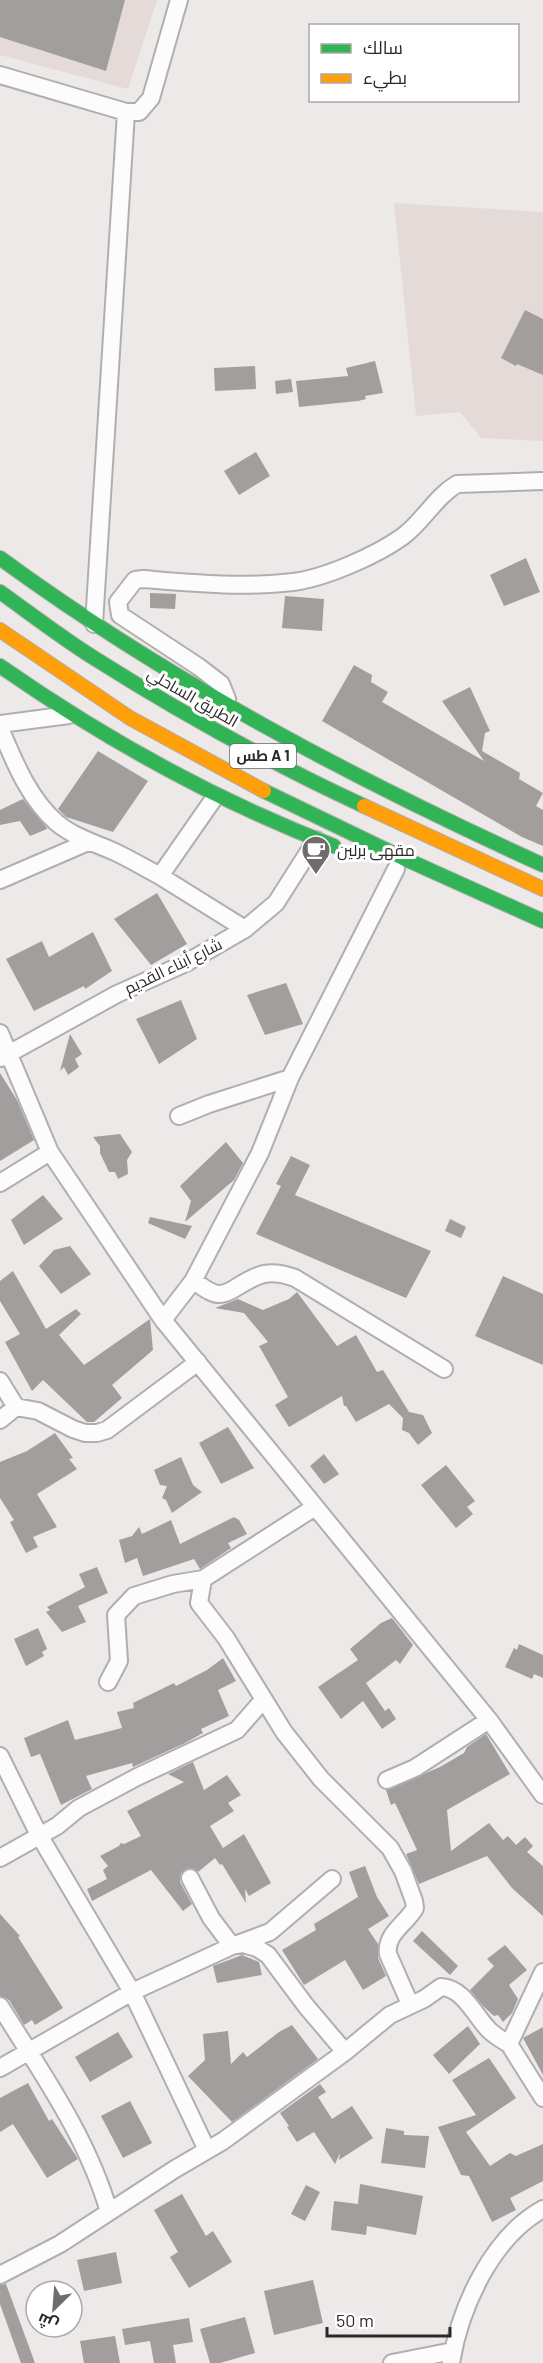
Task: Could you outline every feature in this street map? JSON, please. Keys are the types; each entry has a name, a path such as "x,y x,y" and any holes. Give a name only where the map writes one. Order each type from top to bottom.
{"highway":[{"path":"0,558 94,624 229,706 405,801 543,865"},
{"name":"الطريق الساحلي","path":"0,592 92,657 192,717 309,781 543,889"},
{"name":"طس A 1","path":"0,630 75,682 173,743 288,804 543,921"},
{"path":"0,666 70,715 215,797 316,840 343,849"},
{"path":"379,863 396,869 441,876"}],"street":[{"path":"0,75 126,112 140,112 151,98 179,0"},
{"path":"94,624 126,112"},
{"path":"229,706 221,684 120,615 118,602 135,580 224,585 294,582 341,568 377,553 404,536 421,521 447,490 457,484 543,481"},
{"path":"0,724 70,715"},
{"path":"0,728 15,764 37,800 57,823 88,842 115,852 160,876 245,928"},
{"path":"160,876 215,797"},
{"name":"شارع أبناء القديم","path":"4,1056 117,994 186,963 245,928 276,903 316,840"},
{"path":"0,880 88,842"},
{"path":"163,1320 193,1281 260,1153 290,1078 396,869"},
{"path":"0,1033 4,1056 51,1152 163,1320 489,1720 543,1795"},
{"path":"179,1116 290,1078"},
{"path":"0,1183 51,1152"},
{"path":"193,1281 220,1294 230,1292 256,1276 281,1273 295,1278 444,1369"},
{"path":"15,1407 38,1411 85,1433 107,1430 198,1362"},
{"path":"0,1381 15,1407"},
{"path":"0,1420 15,1407"},
{"path":"108,1682 119,1661 117,1615 134,1596 173,1584 203,1579 315,1507"},
{"path":"203,1579 199,1603 226,1638 284,1732 350,1809 382,1838 403,1871 415,1908 390,1938 387,1947 410,2004"},
{"path":"0,1858 57,1826 79,1808 237,1730 264,1699"},
{"path":"387,1780 415,1768 489,1720"},
{"path":"0,1756 39,1835 132,1992 207,2150"},
{"path":"190,1878 211,1918 232,1946"},
{"path":"0,2068 132,1992 232,1946 270,1932 332,1879"},
{"path":"232,1946 243,1944 257,1948 268,1955 306,2006 345,2052"},
{"path":"509,2044 543,1972"},
{"path":"0,2275 60,2244 207,2150 345,2052 390,2015 424,1999 441,1987 450,1987 458,1993 490,2032 509,2044 543,2098"},
{"path":"0,2006 77,2132 92,2161 109,2211"},
{"path":"392,2363 452,2357 467,2304 484,2271 526,2218 543,2209"}],"shaded area":[{"path":"0,0 157,0 128,89 0,55"},
{"path":"394,203 543,212 543,441 481,438 460,412 416,416"}],"building":[{"path":"0,0 125,0 106,71 0,37"},
{"path":"525,310 543,319 543,375 501,358"},
{"path":"375,361 383,393 365,396 366,399 358,401 299,407 296,381 348,376 346,368"},
{"path":"255,366 256,389 215,391 214,368"},
{"path":"291,379 293,392 276,394 275,381"},
{"path":"256,452 270,476 239,495 224,471"},
{"path":"526,558 540,592 504,606 490,575"},
{"path":"150,593 176,594 175,609 150,608"},
{"path":"285,596 324,599 322,631 282,628"},
{"path":"354,665 372,675 371,682 388,692 382,702 484,761 442,701 470,687 490,731 485,733 482,751 520,773 519,779 543,793 536,806 543,810 543,846 522,837 322,721"},
{"path":"98,751 148,781 113,832 66,817 58,809"},
{"path":"23,799 47,829 30,836 20,821 0,825 0,810"},
{"path":"157,893 187,944 151,965 114,919"},
{"path":"93,932 112,971 85,989 84,986 34,1011 6,959 42,941 49,957"},
{"path":"286,983 303,1024 265,1035 247,995"},
{"path":"181,1000 197,1039 159,1064 136,1019"},
{"path":"70,1034 82,1054 75,1059 79,1067 68,1075 64,1067 60,1071"},
{"path":"0,1073 17,1100 34,1140 0,1161"},
{"path":"120,1134 132,1152 127,1160 128,1174 118,1179 115,1172 109,1172 100,1153 100,1146 93,1137"},
{"path":"226,1142 243,1163 234,1180 185,1222 191,1201 180,1186"},
{"path":"291,1156 310,1165 295,1195 431,1251 406,1298 256,1234 281,1186 276,1184"},
{"path":"43,1195 63,1219 24,1245 11,1220"},
{"path":"150,1217 192,1226 185,1239 148,1223"},
{"path":"450,1219 466,1227 461,1238 445,1231"},
{"path":"70,1246 91,1274 61,1294 39,1266 54,1250"},
{"path":"13,1271 46,1329 76,1309 81,1314 59,1335 84,1365 150,1319 153,1350 112,1385 122,1398 94,1422 87,1422 43,1380 32,1391 5,1342 20,1334 0,1301 0,1281"},
{"path":"503,1276 543,1294 543,1365 475,1336"},
{"path":"297,1292 337,1346 356,1335 377,1372 383,1370 409,1412 423,1415 432,1433 418,1445 409,1433 402,1430 403,1418 389,1404 356,1422 344,1406 342,1396 289,1427 275,1405 288,1397 259,1346 268,1342 244,1313 215,1308 238,1299 263,1310 289,1299"},
{"path":"228,1427 254,1468 221,1484 199,1443"},
{"path":"55,1433 73,1458 69,1459 77,1469 37,1494 57,1527 33,1537 38,1547 26,1553 10,1522 14,1520 0,1498 0,1462 27,1451"},
{"path":"324,1454 339,1474 324,1484 310,1466"},
{"path":"181,1457 193,1485 202,1492 172,1513 166,1500 162,1498 167,1486 160,1485 154,1470"},
{"path":"446,1465 475,1501 467,1507 473,1514 456,1528 421,1485"},
{"path":"234,1517 239,1520 247,1534 228,1543 231,1548 200,1569 194,1559 143,1576 137,1558 125,1563 119,1540 132,1536 139,1527 142,1534 171,1520 180,1544"},
{"path":"97,1567 108,1593 78,1606 86,1622 62,1632 46,1612 50,1610 47,1607 85,1587 79,1574"},
{"path":"392,1618 413,1645 400,1664 396,1660 366,1683 385,1711 389,1708 396,1719 382,1729 363,1701 341,1719 318,1687 358,1660 350,1649 381,1623"},
{"path":"38,1628 47,1649 42,1652 44,1656 26,1666 14,1639"},
{"path":"519,1644 543,1655 543,1678 534,1674 532,1679 505,1667 514,1648 517,1650"},
{"path":"223,1658 236,1681 218,1690 229,1716 201,1729 203,1733 185,1743 133,1767 132,1763 86,1776 92,1789 61,1805 40,1754 31,1757 24,1738 68,1720 75,1740 122,1728 117,1712 134,1708 133,1703 174,1683 176,1686 207,1670"},
{"path":"486,1734 510,1774 447,1810 451,1851 489,1823 503,1840 508,1836 516,1845 525,1837 533,1846 527,1852 543,1866 543,1916 512,1888 487,1856 419,1884 406,1854 417,1850 395,1803 391,1805 386,1790 440,1767 464,1753 467,1747"},
{"path":"193,1762 204,1790 227,1775 241,1795 228,1803 234,1811 210,1826 223,1848 244,1834 271,1883 249,1896 245,1889 246,1903 222,1864 220,1865 215,1858 198,1872 190,1868 181,1873 180,1882 192,1904 183,1911 151,1870 92,1901 87,1889 107,1879 103,1870 108,1866 100,1856 121,1843 124,1844 141,1836 127,1811 184,1782 168,1774"},
{"path":"365,1866 377,1897 389,1916 368,1929 378,1944 378,1958 386,1976 363,1990 345,1960 304,1985 282,1950 316,1930 314,1924 358,1897 349,1872"},
{"path":"0,1914 20,1936 18,1937 63,2008 35,2025 32,2020 24,2025 9,2000 0,1996"},
{"path":"422,1931 458,1966 450,1975 413,1941"},
{"path":"505,1945 527,1970 509,1985 518,1999 512,2013 503,2022 498,2015 494,2016 483,2006 470,1990 494,1966 487,1959"},
{"path":"242,1955 259,1962 262,1975 217,1983 213,1966"},
{"path":"292,2025 318,2059 232,2122 188,2076 205,2060 203,2034 228,2031 231,2064 243,2052 247,2057 279,2032"},
{"path":"468,2026 480,2044 449,2074 433,2055"},
{"path":"543,2027 543,2075 523,2038"},
{"path":"118,2032 133,2057 90,2082 75,2057"},
{"path":"489,2058 516,2098 466,2132 490,2166 510,2153 516,2156 543,2144 543,2181 510,2198 516,2210 492,2222 469,2176 461,2175 438,2127 476,2115 452,2080"},
{"path":"28,2083 49,2121 52,2119 78,2159 47,2178 13,2124 0,2132 0,2098"},
{"path":"320,2084 326,2092 318,2097 332,2119 352,2106 373,2138 339,2160 340,2153 335,2164 314,2132 297,2142 280,2113"},
{"path":"130,2101 152,2143 123,2158 101,2116"},
{"path":"386,2128 404,2131 404,2135 429,2136 425,2168 381,2163"},
{"path":"360,2184 423,2196 416,2235 367,2226 366,2235 331,2230 334,2201 358,2204"},
{"path":"306,2185 320,2192 305,2221 291,2214"},
{"path":"182,2194 206,2236 213,2231 232,2262 189,2288 170,2257 178,2252 154,2210"},
{"path":"116,2252 122,2283 84,2291 84,2279 81,2279 77,2260"},
{"path":"313,2280 323,2323 274,2335 264,2291"},
{"path":"6,2284 24,2333 24,2339 26,2339 35,2363 21,2363 0,2304 0,2285"},
{"path":"245,2317 255,2353 220,2363 210,2363 200,2329"},
{"path":"189,2318 193,2342 173,2345 176,2363 154,2363 150,2341 125,2345 122,2329"},
{"path":"115,2336 120,2363 84,2363 80,2341"}],"traffic: fast":[{"path":"0,558 129,646 196,687 332,763 543,865"},
{"path":"0,592 82,650 160,698 227,737 364,806"},
{"path":"0,666 120,743 161,766 246,809 334,846"},
{"path":"264,791 403,858 543,921"}],"traffic: slow":[{"path":"0,630 130,718 264,791"},
{"path":"364,806 543,889"}],"place":[{"name":"مقهى برلين","path":"316,876"}]}
